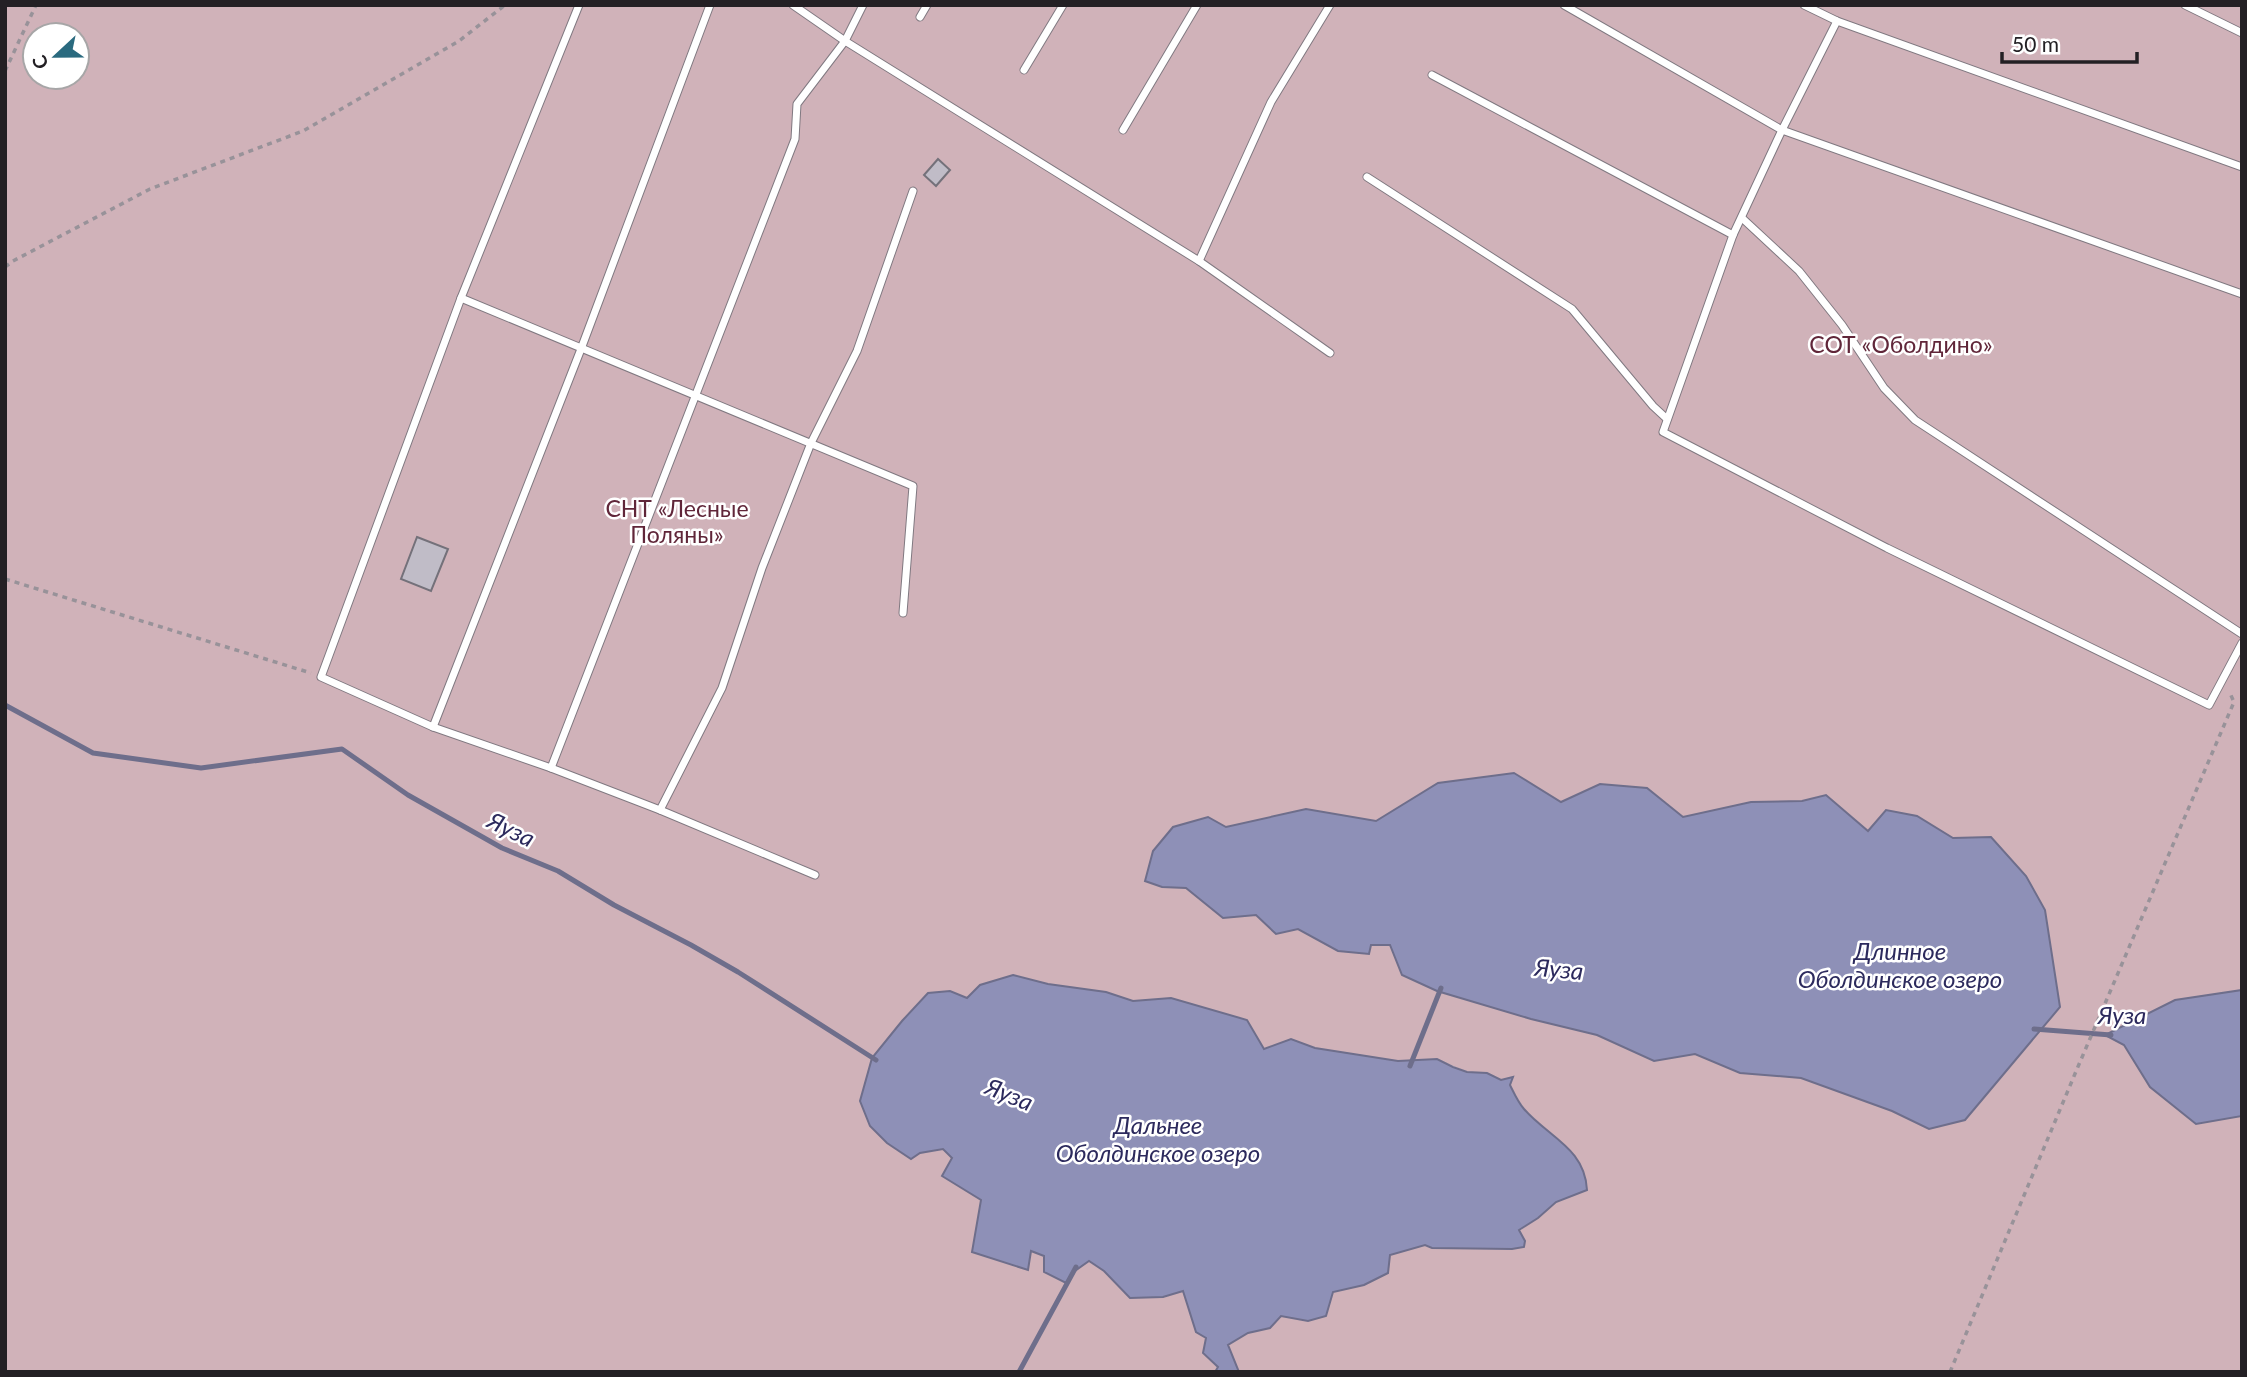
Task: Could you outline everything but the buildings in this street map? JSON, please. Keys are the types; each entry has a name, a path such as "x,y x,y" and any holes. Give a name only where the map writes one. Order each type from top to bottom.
{"lane":[{"path":"579,5 461,298 321,677 433,727 660,810 815,875"},
{"path":"433,727 581,349 710,5"},
{"path":"793,5 845,41 1199,261 1330,353"},
{"path":"551,768 795,139 797,104 845,41 863,5"},
{"path":"920,17 927,5"},
{"path":"1024,70 1063,5"},
{"path":"1124,130 1197,5"},
{"path":"1199,261 1270,102 1330,5"},
{"path":"1564,5 1782,130 2242,294"},
{"path":"1804,5 1837,21 2242,167"},
{"path":"2185,5 2242,33"},
{"path":"1837,21 1733,235 1663,432 1887,548 2209,705 2242,643"},
{"path":"1432,75 1733,235"},
{"path":"1367,177 1572,309 1667,419"},
{"path":"660,810 722,688 762,568 811,443 857,351 913,191"},
{"path":"1742,218 1799,271 1842,324 1884,388 1915,420 2242,634"},
{"path":"461,298 913,486 902,613"}],"path":[{"path":"5,71 36,5"},
{"path":"5,267 150,189 303,131 459,41 505,5"},
{"path":"5,579 321,677"},
{"path":"1950,1372 2234,702 2224,678"}],"green space":[{"path":"5,5 2242,5 2242,990 2175,1000 2124,1045 2150,1087 2196,1124 2242,1116 2242,1372 1239,1372 1228,1345 1248,1333 1270,1328 1281,1316 1308,1321 1333,1292 1364,1285 1390,1255 1426,1245 1432,1248 1512,1249 1519,1231 1556,1202 1587,1190 1548,1131 1524,1109 1510,1085 1513,1078 1501,1080 1487,1073 1467,1072 1437,1059 1398,1061 1315,1048 1291,1039 1264,1050 1171,998 1133,1001 1106,992 1048,984 1013,975 980,985 967,998 950,991 928,993 872,1058 920,1153 943,1149 952,1158 942,1176 981,1200 972,1252 1028,1270 1030,1251 1072,1273 1088,1261 1104,1271 1130,1298 1163,1297 1183,1290 1196,1331 1206,1337 1218,1367 1215,1372 5,1372","holes":["1514,773 1561,802 1600,784 1647,788 1682,817 1751,802 1802,801 1826,795 1868,831 1917,816 1953,838 2045,910 2060,1006 1965,1120 1929,1129 1892,1111 1801,1078 1740,1073 1695,1054 1654,1061 1597,1035 1437,991 1402,975 1390,945 1371,945 1368,954 1338,951 1298,929 1276,934 1256,915 1223,918 1186,888 1226,827 1306,809 1376,821 1438,783"]}],"water":[{"name":"Длинное Оболдинское озеро","path":"1514,773 1561,802 1600,784 1647,788 1683,817 1751,802 1802,801 1826,795 1868,831 1886,810 1917,816 1953,838 1991,837 2026,876 2045,910 2060,1007 1965,1120 1929,1129 1892,1111 1801,1078 1740,1073 1695,1054 1654,1061 1597,1035 1437,991 1402,975 1390,945 1371,945 1369,954 1338,951 1298,929 1276,934 1256,915 1223,918 1186,888 1162,887 1145,881 1153,851 1173,827 1208,817 1226,827 1306,809 1376,821 1438,783"},
{"name":"Дальнее Оболдинское озеро","path":"1013,975 1048,984 1106,992 1133,1001 1171,998 1247,1020 1264,1049 1291,1039 1315,1048 1398,1061 1437,1059 1467,1072 1487,1073 1501,1080 1513,1077 1510,1085 1524,1109 1573,1153 1585,1176 1587,1190 1556,1202 1519,1230 1525,1241 1524,1247 1432,1248 1425,1245 1390,1255 1388,1273 1364,1285 1333,1292 1326,1316 1308,1321 1281,1316 1270,1328 1248,1333 1228,1345 1239,1372 1215,1372 1218,1367 1203,1353 1206,1338 1196,1332 1183,1291 1163,1297 1130,1298 1104,1271 1089,1261 1072,1273 1066,1283 1044,1272 1044,1256 1031,1251 1028,1270 972,1252 981,1200 942,1176 952,1158 943,1149 920,1153 911,1159 887,1143 870,1126 860,1101 872,1058 928,993 950,991 967,998 980,985"},
{"path":"2242,990 2242,1116 2196,1124 2150,1087 2124,1045 2105,1035 2175,1000"}],"waterway":[{"name":"Яуза","path":"5,705 93,753 201,768 342,749 408,795 502,848 558,871 614,905 738,972 876,1060"},
{"name":"Яуза","path":"1410,1066 1441,988"},
{"name":"Яуза","path":"2034,1029 2111,1035"},
{"path":"1019,1372 1076,1267"}],"park label":[{"name":"СОТ «Оболдино»","path":"1901,345"},
{"name":"СНТ «Лесные Поляны»","path":"677,522"}]}
